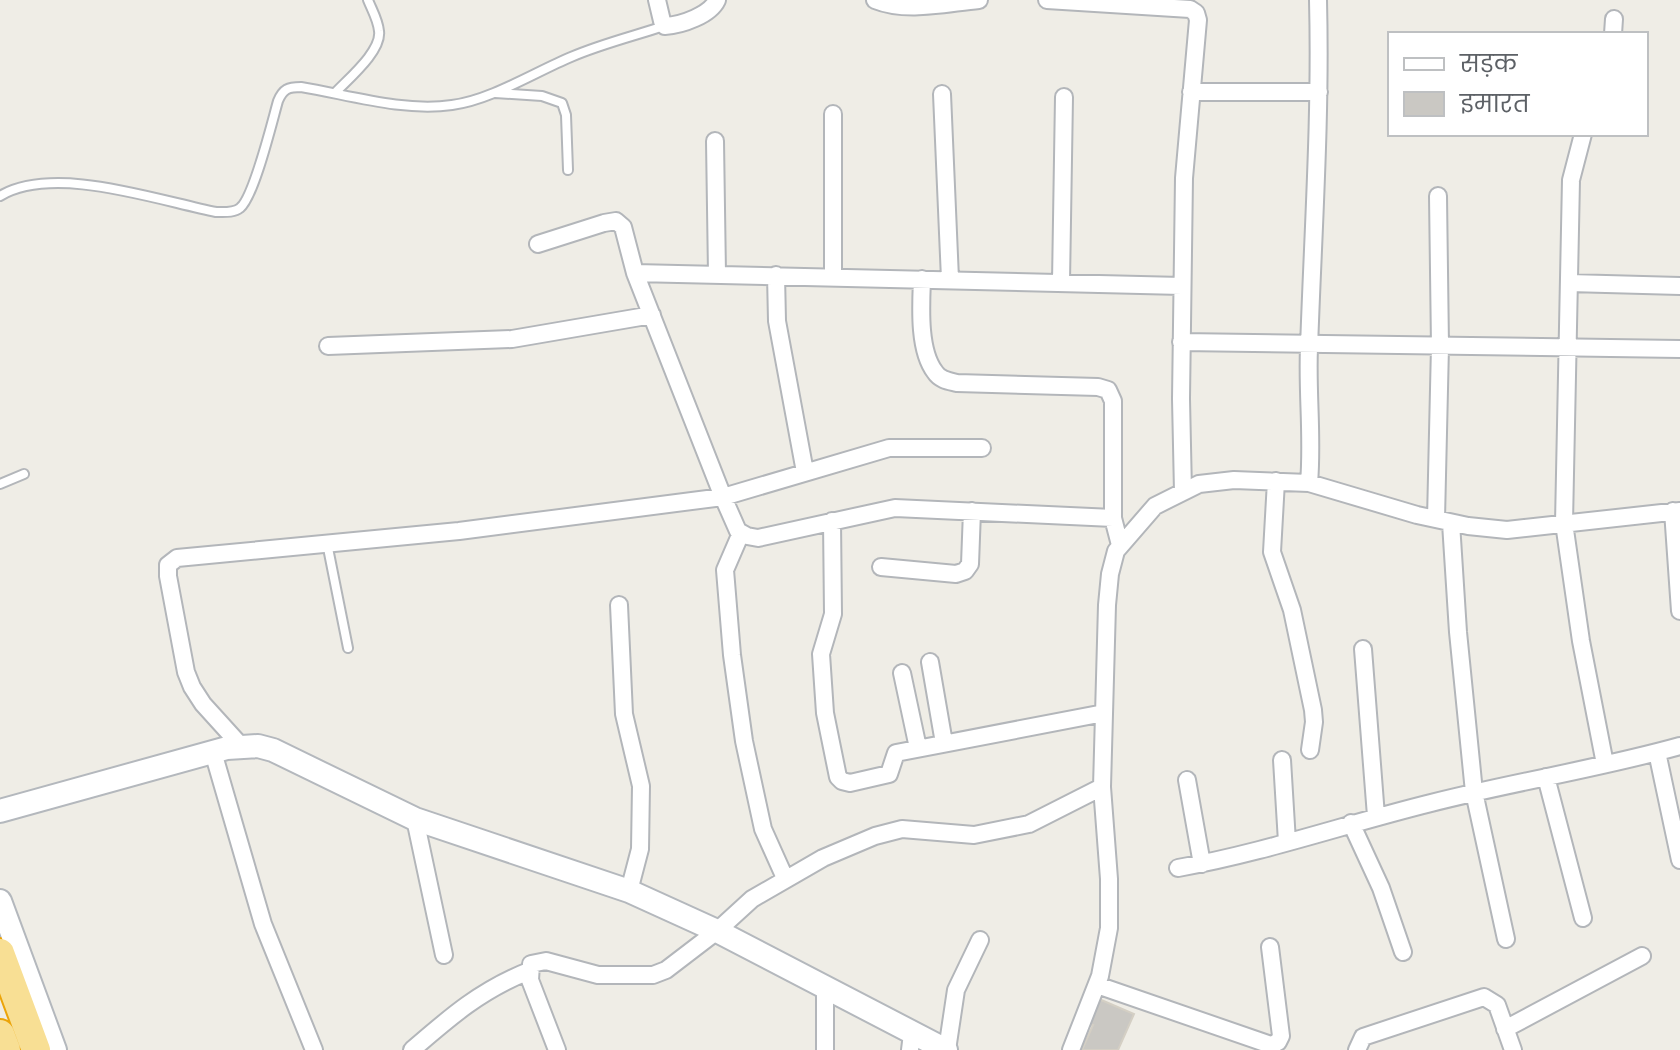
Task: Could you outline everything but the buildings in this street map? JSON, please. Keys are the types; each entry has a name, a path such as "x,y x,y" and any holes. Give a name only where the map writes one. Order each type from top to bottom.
{"highway":[{"path":"0,953 36,1050"},
{"path":"0,1034 6,1050"}],"street":[{"path":"657,0 665,26 673,26 712,9 717,0"},
{"path":"875,0 913,6 979,0"},
{"path":"1047,0 1144,3 1190,9 1196,13 1198,20 1184,178 1181,342 1183,492"},
{"path":"1309,483 1309,344 1319,92 1318,0"},
{"path":"1191,92 1319,92"},
{"path":"942,94 950,279"},
{"path":"1061,282 1064,97"},
{"path":"833,114 833,276"},
{"path":"1580,140 1571,180 1564,523 1581,641 1605,764"},
{"path":"715,141 717,274"},
{"path":"1438,196 1443,521 1474,792 1506,939"},
{"path":"538,244 604,223 616,221 623,227 635,273 723,497 741,533 758,538 895,508 1113,518"},
{"path":"635,273 1182,286"},
{"path":"776,275 777,321 805,472"},
{"path":"922,279 923,338 934,371 943,380 1108,390 1113,401 1113,518 1120,545"},
{"path":"1569,283 1680,286"},
{"path":"328,346 512,339 652,315"},
{"path":"1181,342 1680,349"},
{"path":"242,747 203,704 192,687 183,659 168,576 168,565 177,558 459,531 723,497 889,448 982,448"},
{"path":"1071,1050 1097,985 1107,950 1109,928 1109,879 1102,787 1110,574 1116,551 1155,506 1199,484 1234,480 1309,483 1443,521 1507,530 1676,511 1680,611"},
{"path":"1276,481 1272,552 1292,610 1313,710 1310,750"},
{"path":"881,567 956,574 965,571 970,564 972,511"},
{"path":"832,521 833,614 821,654 825,713 838,777 842,781 850,783 889,774 896,753 1104,713"},
{"path":"741,533 725,570 732,655 744,741 763,829 785,878"},
{"path":"619,605 624,714 641,786 640,849 629,891"},
{"path":"1363,649 1376,816"},
{"path":"930,662 944,743"},
{"path":"902,673 918,748"},
{"path":"0,811 213,752 258,746 289,756 415,819 629,891 717,931 825,988 911,1042 946,1050 956,990 980,940"},
{"path":"1178,868 1474,792 1680,746"},
{"path":"213,752 263,924 314,1050"},
{"path":"1657,752 1680,860"},
{"path":"1282,760 1287,842"},
{"path":"1546,777 1583,918"},
{"path":"1187,780 1202,864"},
{"path":"557,1050 529,971 531,964 546,961 598,975 653,975 666,970 717,931 752,899 823,858 889,831 920,829 974,835 1029,824 1102,787"},
{"path":"415,819 444,955"},
{"path":"1351,823 1381,888 1403,952"},
{"path":"0,901 55,1050"},
{"path":"1097,985 1271,1045 1278,1042 1281,1036 1270,947"},
{"path":"1505,1029 1642,956"},
{"path":"412,1050 449,1017 485,991 529,971"},
{"path":"825,988 825,1050"},
{"path":"1357,1050 1363,1037 1484,997 1497,1005 1513,1050"}],"lane":[{"path":"335,93 375,50 379,40 368,0"},
{"path":"0,196 30,184 78,183 216,212 231,212 240,209 251,192 282,93 289,87 382,102 434,106 461,103 574,55 665,26"},
{"path":"490,93 542,96 562,103 566,115 568,170"},
{"path":"0,484 24,474"},
{"path":"327,543 348,648"}]}
